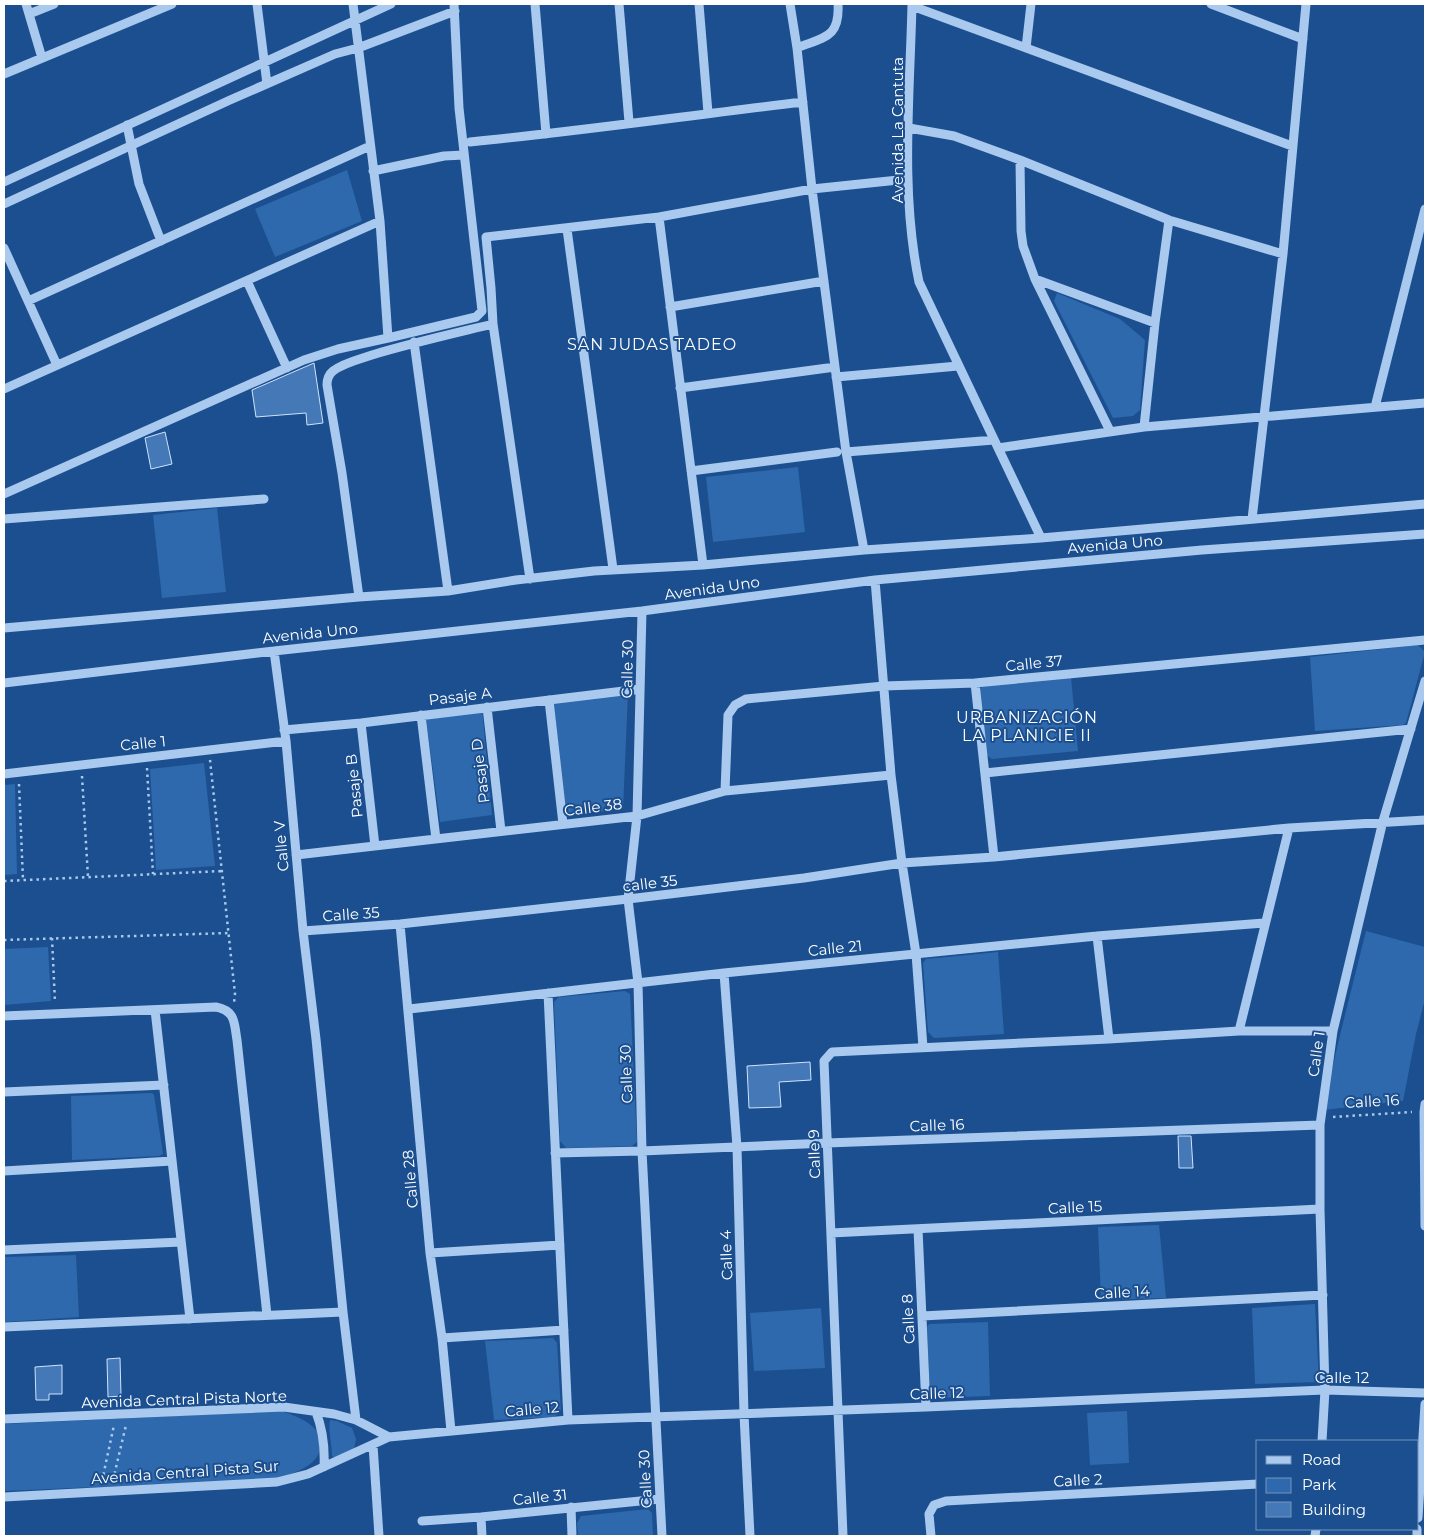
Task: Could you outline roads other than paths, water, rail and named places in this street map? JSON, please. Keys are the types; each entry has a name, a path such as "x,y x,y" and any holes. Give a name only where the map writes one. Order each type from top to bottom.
{"street":[{"path":"26,4 42,58"},
{"path":"29,14 54,4"},
{"path":"4,74 172,4"},
{"path":"257,4 267,84"},
{"path":"353,4 380,221 388,338"},
{"path":"4,182 390,4"},
{"path":"536,4 546,134"},
{"path":"619,4 629,122"},
{"path":"699,4 708,113"},
{"path":"790,4 797,48 812,189 835,368 842,452 864,550"},
{"path":"797,48 829,35 833,31 838,20 838,4"},
{"path":"1026,48 1031,4"},
{"path":"1211,4 1303,38"},
{"path":"1252,519 1283,254 1306,4"},
{"path":"912,5 1292,146"},
{"name":"Avenida La Cantuta","path":"912,5 908,179 915,260 919,282 1041,538"},
{"path":"4,204 335,54 358,48 455,7 459,108 482,311 480,314 473,318 338,349 287,368 4,494"},
{"path":"470,142 803,102"},
{"path":"127,125 139,184 161,241"},
{"path":"909,128 954,136 1020,160 1169,220 1283,254"},
{"path":"28,302 370,146"},
{"path":"373,171 444,156 464,155"},
{"path":"1020,160 1023,246 1035,279 1110,431"},
{"path":"530,579 493,324 486,237 659,217 812,189 908,179"},
{"path":"1375,407 1425,208"},
{"path":"659,217 703,565"},
{"path":"1144,426 1169,220"},
{"path":"4,389 380,221"},
{"path":"567,229 613,569"},
{"path":"4,248 57,366"},
{"path":"1035,279 1155,323"},
{"path":"247,281 287,368"},
{"path":"670,307 824,281"},
{"path":"360,597 327,385 328,378 332,371 414,342 493,324"},
{"path":"414,342 448,591"},
{"path":"355,346 359,360"},
{"path":"836,377 958,366"},
{"path":"680,388 835,368"},
{"path":"691,471 842,452 996,444 1144,426 1425,403"},
{"path":"4,519 264,499"},
{"name":"Avenida Uno","path":"4,628 448,591 613,569 703,565 864,550 1041,538 1425,504"},
{"name":"Avenida Uno","path":"4,683 274,651 642,611 875,580 1202,550 1425,534"},
{"path":"875,580 891,775 916,954 923,1047"},
{"name":"Calle 30","path":"642,611 637,816 628,899 638,983 642,1152 662,1536"},
{"name":"Calle 37","path":"725,791 728,715 735,705 746,700 884,686 975,682 1425,640"},
{"name":"Calle V","path":"274,651 286,741 303,931 356,1420"},
{"path":"975,682 994,857"},
{"name":"Calle 1","path":"1322,1440 1325,1390 1320,1209 1321,1121 1333,1031 1383,821 1425,682"},
{"name":"Pasaje A","path":"284,730 361,723 640,689"},
{"path":"549,700 563,824"},
{"name":"Pasaje D","path":"487,707 501,831"},
{"path":"422,715 436,839"},
{"name":"Pasaje B","path":"361,723 375,846"},
{"path":"985,773 1411,729"},
{"name":"Calle 1","path":"4,774 286,741"},
{"name":"Calle 38","path":"296,855 637,816 725,791 891,775"},
{"name":"calle 35","path":"400,924 804,878 902,863 994,857 1289,828 1425,820"},
{"path":"1239,1030 1289,828"},
{"name":"Calle 21","path":"409,1010 724,973 1097,936 1264,923"},
{"name":"Calle 35","path":"303,931 400,924"},
{"name":"Calle 28","path":"400,924 430,1253 442,1338 451,1430"},
{"path":"1097,936 1109,1039"},
{"name":"Calle 4","path":"724,973 737,1147 744,1414 750,1536"},
{"path":"548,993 568,1420"},
{"path":"4,1016 216,1006 229,1011 233,1017 237,1040 267,1315"},
{"path":"155,1010 190,1319"},
{"name":"Calle 9","path":"843,1536 824,1061 832,1052 1109,1039 1239,1030 1333,1031"},
{"path":"4,1092 164,1085"},
{"path":"1424,1108 1425,1226"},
{"name":"Calle 16","path":"555,1153 642,1152 1321,1121"},
{"path":"4,1171 172,1161"},
{"name":"Calle 15","path":"831,1233 1320,1209"},
{"name":"Calle 8","path":"918,1229 926,1407"},
{"path":"4,1250 181,1242"},
{"path":"430,1253 560,1246"},
{"name":"Calle 14","path":"922,1316 1323,1295"},
{"path":"4,1327 343,1312"},
{"path":"442,1338 564,1330"},
{"name":"Calle 12","path":"389,1437 568,1420 837,1411 1325,1390 1425,1393"},
{"path":"1419,1502 1425,1404"},
{"name":"Avenida Central Pista Norte","path":"4,1419 284,1407 356,1420 389,1437"},
{"path":"316,1412 322,1427 325,1449 324,1467"},
{"name":"Avenida Central Pista Sur","path":"4,1496 277,1482 308,1474 389,1437"},
{"path":"373,1445 379,1536"},
{"name":"Calle 2","path":"931,1536 929,1514 934,1505 946,1501 1256,1484"},
{"name":"Calle 31","path":"422,1521 660,1499"},
{"path":"571,1507 572,1536"},
{"path":"481,1517 482,1536"}],"district":[{"name":"SAN JUDAS TADEO","path":"652,344"},
{"name":"URBANIZACIÓN LA PLANICIE II","path":"1027,726"}]}
